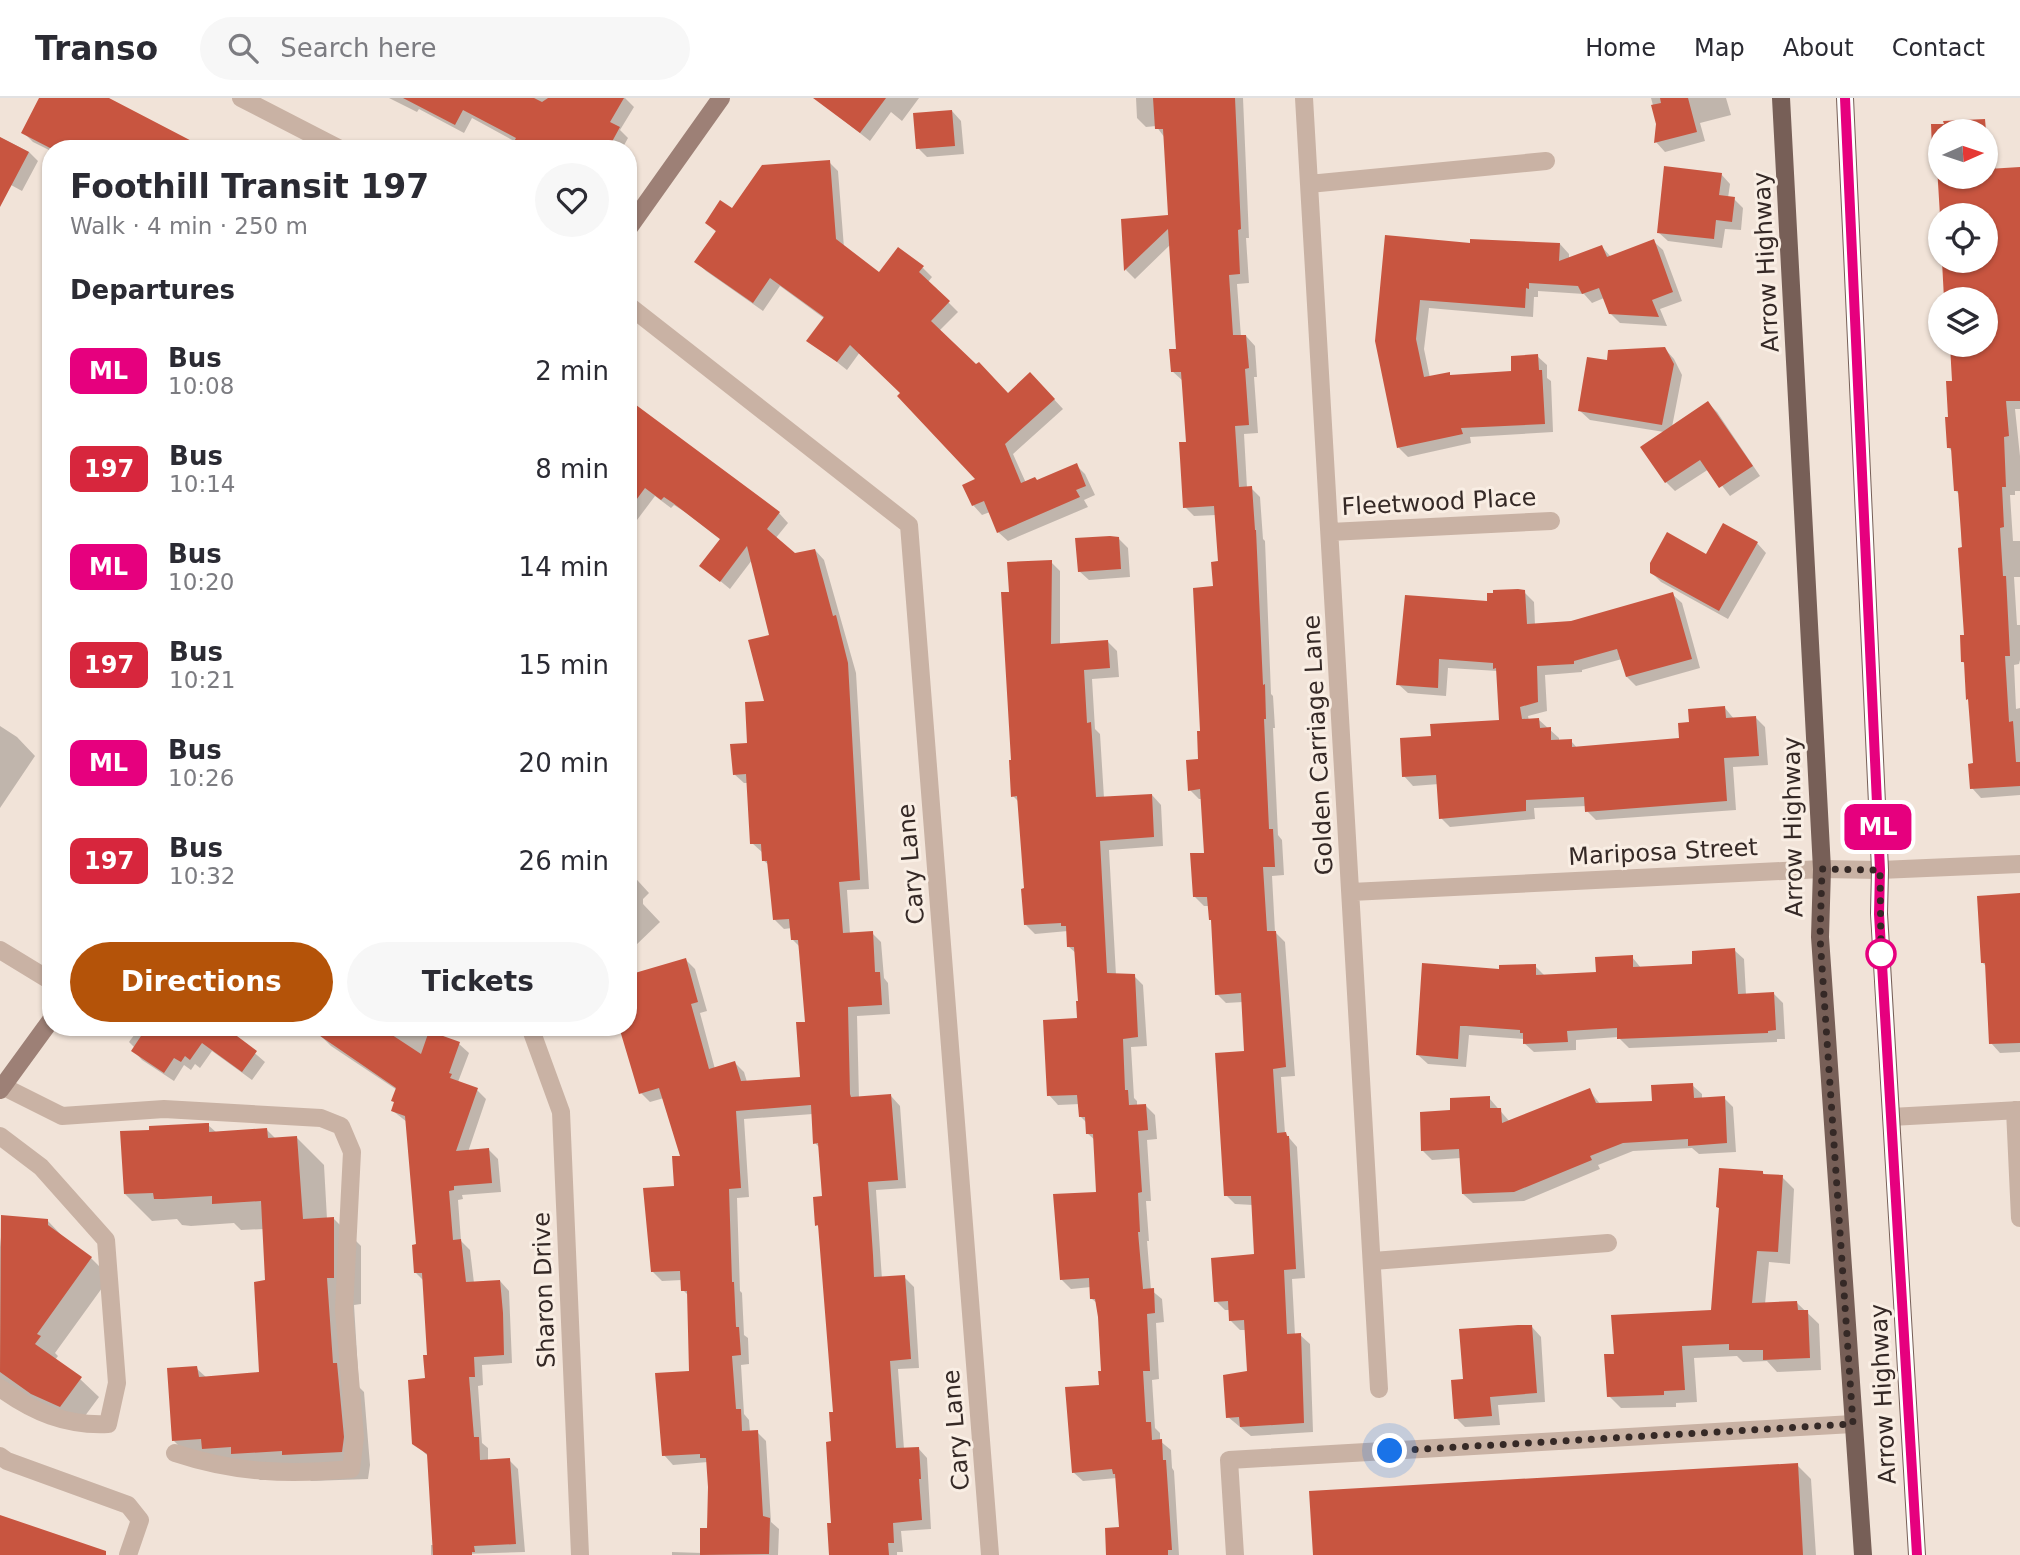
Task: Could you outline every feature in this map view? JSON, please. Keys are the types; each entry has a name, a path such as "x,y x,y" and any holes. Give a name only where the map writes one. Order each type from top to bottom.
{"main road":[{"path":"637,216 721,98"},
{"name":"Arrow Highway","path":"1781,98 1822,869 1820,937 1863,1555"},
{"name":"Arrow Highway","path":"1845,98 1880,870 1879,914 1917,1555"},
{"path":"1,1088 42,1032"}],"street":[{"path":"241,98 323,140"},
{"name":"Golden Carriage Lane","path":"1304,98 1379,1389"},
{"path":"1309,184 1546,161"},
{"name":"Cary Lane","path":"637,312 909,525 990,1555"},
{"name":"Fleetwood Place","path":"1330,532 1552,521"},
{"name":"Mariposa Street","path":"1351,892 1822,869 1880,870 2020,864"},
{"path":"0,950 42,976"},
{"name":"Sharon Drive","path":"533,1036 561,1112 580,1555"},
{"path":"1,1088 62,1116 164,1109 321,1118 341,1126 352,1152 344,1310 355,1437 351,1469 302,1473 245,1471 174,1453"},
{"path":"1891,1116 2017,1110 2020,1218"},
{"path":"0,1136 41,1167 106,1240 117,1383 108,1423 84,1425 34,1410 0,1388"},
{"path":"1373,1262 1608,1243"},
{"path":"1235,1555 1229,1460 1853,1424"},
{"path":"0,1456 7,1461 128,1504 140,1520 128,1555"}],"building":[{"path":"39,98 109,98 190,140 42,140 42,144 21,133"},
{"path":"403,98 534,98 542,102 548,98 624,98 610,122 620,127 613,140 515,140 516,138 463,110 455,125"},
{"path":"813,98 886,98 860,133"},
{"path":"1153,98 1235,98 1241,229 1238,230 1240,274 1229,275 1233,335 1246,335 1249,368 1245,369 1249,425 1235,426 1239,487 1252,486 1256,530 1263,685 1265,684 1269,829 1273,829 1275,867 1263,867 1267,931 1276,931 1286,1067 1273,1069 1277,1133 1286,1132 1289,1136 1296,1269 1284,1270 1287,1334 1301,1333 1304,1423 1240,1427 1239,1417 1226,1418 1223,1375 1247,1371 1244,1320 1229,1321 1228,1301 1214,1302 1211,1258 1254,1254 1251,1196 1224,1196 1215,1053 1244,1051 1241,993 1215,995 1211,920 1207,897 1193,897 1190,853 1204,853 1200,789 1188,791 1186,760 1198,759 1197,731 1200,731 1193,588 1213,586 1211,562 1218,561 1214,506 1183,508 1179,442 1186,442 1181,372 1171,372 1169,349 1176,349 1168,229 1124,271 1121,219 1168,215 1163,129 1155,129"},
{"path":"1660,98 1688,98 1697,132 1654,143 1656,124 1651,105 1661,103"},
{"path":"952,110 955,146 916,149 913,113"},
{"path":"0,137 29,152 0,207"},
{"path":"830,160 836,239 879,272 898,247 924,266 919,272 950,301 931,321 976,364 979,362 1008,393 1030,372 1055,399 1005,444 1021,483 1035,477 1037,480 1077,463 1086,486 1076,490 1080,497 997,533 984,501 972,506 962,485 975,479 897,396 900,393 850,345 837,362 806,341 824,317 770,278 753,303 694,262 716,231 705,223 720,200 732,208 762,165"},
{"path":"1664,166 1722,173 1719,195 1735,197 1732,222 1716,220 1714,239 1657,233"},
{"path":"2020,167 2020,401 2006,401 2009,436 2004,437 2006,487 2002,487 2004,527 2000,528 2003,576 2006,576 2010,656 2005,656 2009,722 2013,721 2016,762 2020,762 2020,786 1970,789 1968,764 1973,763 1960,635 1964,635 1958,548 1962,547 1958,491 1954,491 1951,448 1947,448 1945,417 1948,417 1946,381 1952,381 1951,357 1998,357 1998,287 1943,287 1943,273 1998,273 1998,203 1939,203 1938,189 1998,189 1998,168"},
{"path":"1385,235 1470,243 1470,239 1560,243 1559,261 1602,245 1607,257 1654,239 1673,292 1652,300 1659,317 1609,314 1599,288 1582,294 1578,286 1529,283 1529,289 1526,288 1525,308 1420,300 1416,339 1424,377 1450,372 1450,375 1511,371 1511,356 1538,354 1539,370 1542,370 1545,424 1461,428 1463,434 1397,448 1375,341"},
{"path":"1665,347 1674,364 1662,425 1578,411 1587,357 1607,360 1608,350"},
{"path":"1708,401 1753,466 1719,488 1700,460 1665,483 1640,447"},
{"path":"637,406 780,512 767,529 795,553 815,549 848,663 860,880 839,882 843,933 873,931 875,972 880,972 882,1005 848,1007 850,1094 851,1097 891,1094 898,1180 868,1182 874,1277 905,1275 911,1359 890,1361 896,1448 919,1447 921,1479 922,1520 893,1523 894,1543 888,1543 889,1555 829,1555 827,1523 831,1523 826,1442 831,1441 829,1412 833,1412 818,1225 815,1226 813,1197 822,1196 818,1143 813,1144 811,1105 736,1111 741,1188 729,1189 732,1282 741,1355 732,1356 736,1409 741,1409 742,1431 758,1430 763,1516 770,1518 769,1554 700,1555 700,1528 707,1528 706,1458 700,1458 700,1454 662,1456 655,1373 689,1371 687,1291 681,1291 680,1271 651,1272 643,1188 674,1186 672,1156 680,1156 659,1088 639,1094 622,1036 637,1036 637,972 686,958 698,1002 691,1004 709,1069 735,1061 741,1081 800,1077 796,1022 805,1022 798,940 791,940 789,919 773,920 767,861 762,861 761,844 750,844 746,774 733,775 730,744 747,743 745,702 764,701 748,640 769,635 747,546 720,582 699,566 720,539 673,503 664,497 661,500 645,488 637,499"},
{"path":"1723,523 1758,542 1719,611 1650,573 1650,563 1667,532 1706,554"},
{"path":"1119,537 1121,569 1078,572 1075,538"},
{"path":"1052,560 1051,644 1108,640 1110,668 1084,670 1096,797 1152,794 1154,837 1100,841 1107,973 1135,974 1138,1037 1123,1039 1125,1090 1128,1090 1129,1105 1146,1104 1148,1130 1138,1131 1142,1192 1138,1193 1138,1232 1143,1289 1154,1288 1155,1313 1147,1314 1150,1371 1143,1371 1146,1422 1151,1422 1152,1440 1162,1439 1163,1460 1166,1460 1172,1550 1168,1550 1168,1555 1106,1555 1105,1528 1119,1527 1115,1474 1112,1469 1072,1473 1065,1387 1099,1385 1098,1371 1101,1371 1098,1317 1095,1299 1090,1299 1089,1278 1060,1280 1053,1194 1096,1192 1093,1134 1086,1134 1085,1117 1079,1117 1077,1095 1047,1096 1043,1020 1077,1018 1074,947 1067,947 1066,926 1061,926 1061,923 1024,925 1017,796 1011,797 1001,592 1009,592 1007,562"},
{"path":"1493,590 1525,590 1527,624 1571,621 1673,592 1692,659 1626,677 1617,649 1574,661 1574,664 1537,666 1538,702 1520,707 1522,719 1539,718 1540,728 1551,727 1551,740 1572,739 1572,747 1679,738 1678,723 1689,722 1688,709 1725,706 1726,718 1756,716 1759,756 1724,758 1727,801 1585,812 1584,797 1526,800 1526,811 1439,819 1436,775 1402,777 1400,738 1431,736 1430,724 1499,720 1496,668 1493,669 1493,663 1439,659 1438,688 1396,685 1405,595 1487,601 1487,593 1493,593"},
{"path":"2020,893 2020,1043 1989,1044 1985,963 1981,963 1977,896"},
{"path":"1735,948 1738,994 1774,992 1776,1030 1768,1033 1617,1039 1617,1028 1567,1031 1568,1042 1523,1044 1523,1033 1520,1033 1520,1030 1460,1026 1458,1059 1416,1055 1422,963 1499,969 1499,965 1536,964 1536,975 1596,972 1595,957 1633,955 1633,967 1692,964 1692,951"},
{"path":"141,1036 237,1036 257,1051 242,1072 202,1043 190,1060 185,1056 181,1062 174,1058 164,1073 131,1051"},
{"path":"320,1036 394,1036 421,1054 427,1036 443,1036 460,1042 449,1073 452,1074 450,1078 478,1088 456,1151 489,1148 492,1183 454,1186 454,1190 449,1191 453,1240 461,1239 466,1282 500,1280 504,1355 474,1357 475,1377 469,1377 474,1437 479,1437 480,1460 510,1458 516,1544 474,1546 475,1552 472,1552 472,1555 433,1555 427,1454 412,1444 408,1380 425,1378 423,1355 427,1355 422,1273 414,1273 412,1245 416,1244 405,1116 391,1111 394,1102 391,1101 396,1088"},
{"path":"1693,1083 1694,1098 1725,1096 1727,1143 1688,1146 1688,1139 1623,1143 1590,1156 1592,1160 1514,1192 1462,1194 1459,1149 1421,1151 1420,1112 1450,1110 1450,1098 1490,1096 1490,1108 1501,1108 1502,1123 1590,1088 1596,1103 1652,1101 1651,1085"},
{"path":"209,1123 209,1132 267,1128 268,1138 297,1136 303,1219 334,1217 334,1278 327,1278 333,1363 337,1363 344,1437 342,1452 231,1454 231,1447 202,1449 201,1439 172,1441 167,1368 197,1366 199,1377 259,1372 254,1282 265,1280 261,1201 212,1204 212,1196 154,1199 153,1193 124,1194 120,1131 149,1130 149,1126"},
{"path":"1719,1168 1783,1175 1778,1252 1757,1251 1752,1303 1797,1301 1798,1310 1808,1310 1810,1358 1763,1360 1763,1350 1729,1350 1729,1344 1682,1346 1685,1390 1664,1391 1664,1395 1607,1397 1604,1354 1614,1354 1611,1315 1711,1310 1719,1208 1716,1207"},
{"path":"1,1215 48,1219 48,1225 92,1257 37,1334 41,1336 35,1344 82,1377 60,1407 31,1394 0,1372"},
{"path":"1532,1325 1537,1393 1490,1397 1492,1416 1454,1419 1451,1380 1463,1379 1459,1329"},
{"path":"1798,1463 1803,1555 1313,1555 1309,1491"},
{"path":"0,1515 106,1551 106,1555 0,1555"}],"bus line":[{"name":"ML","path":"1845,98 1880,870 1879,914 1917,1555"}],"route":[{"path":"1390,1451 1853,1424 1820,937 1822,869 1880,870 1881,954"}]}
